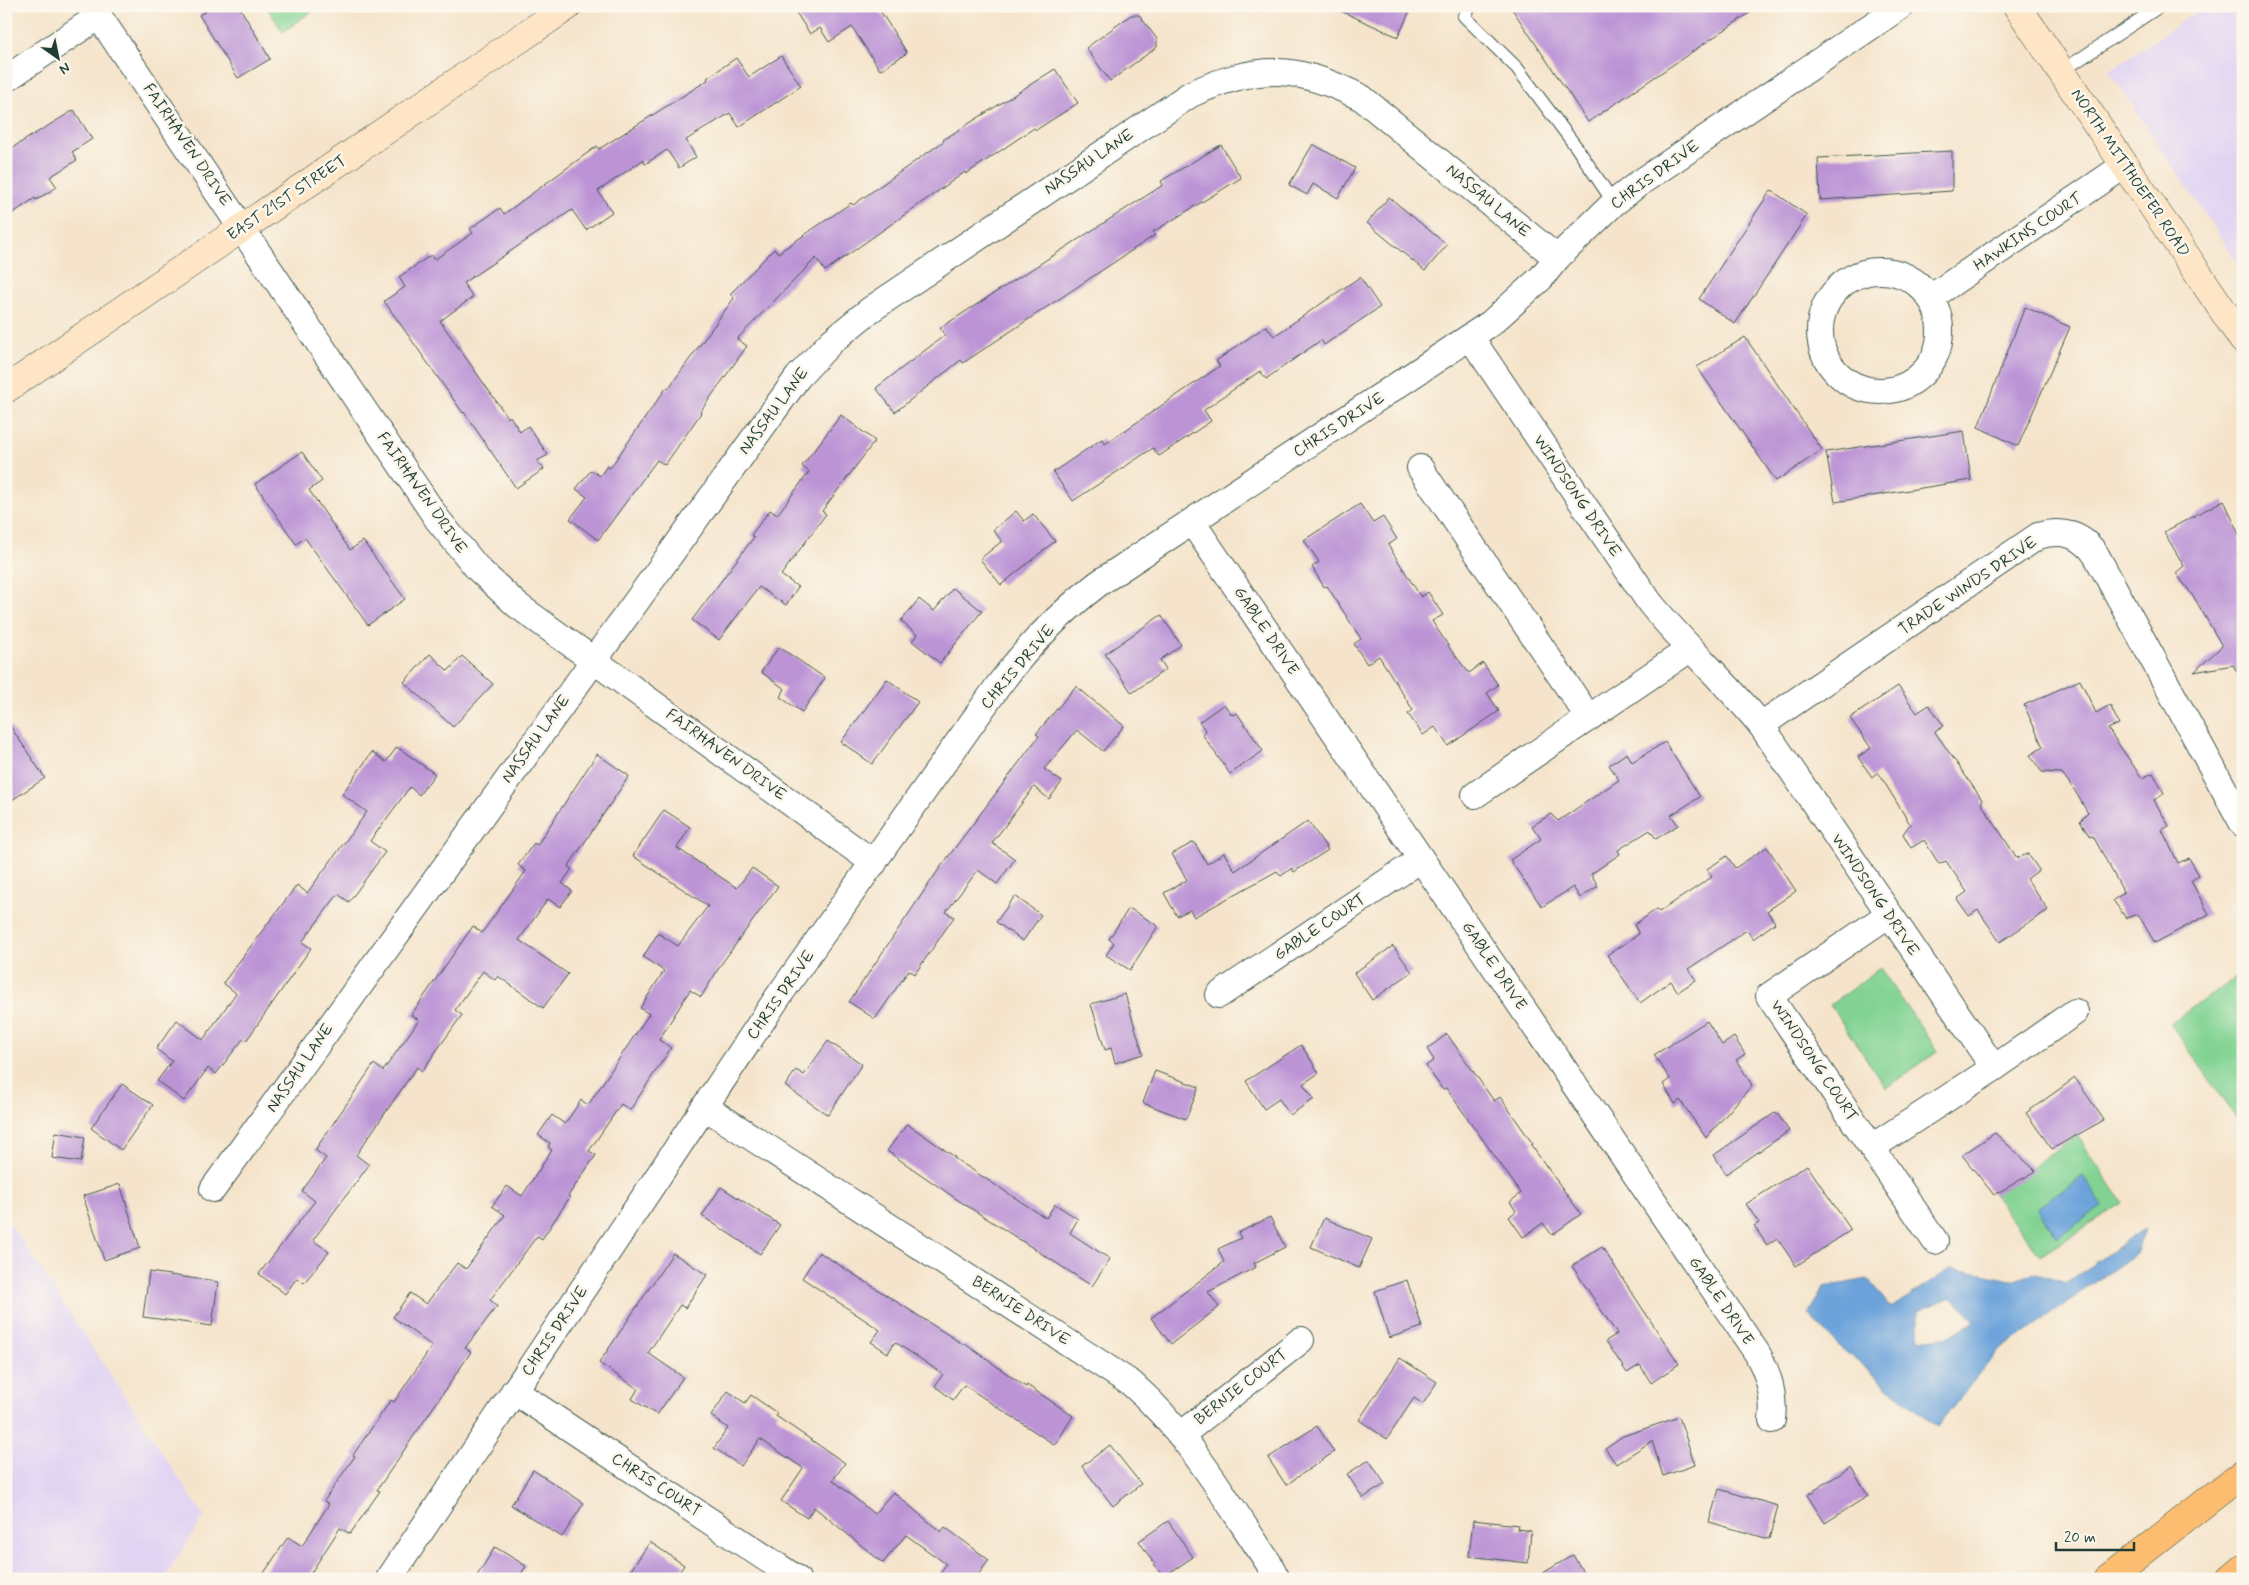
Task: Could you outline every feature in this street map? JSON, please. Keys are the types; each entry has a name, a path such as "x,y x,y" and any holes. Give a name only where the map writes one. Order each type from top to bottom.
{"highway":[{"path":"2108,1579 2243,1473"},
{"path":"2231,1579 2243,1569"}],"main road":[{"name":"EAST 21ST STREET","path":"6,389 568,6"},
{"name":"NORTH MITTHOEFER ROAD","path":"2018,6 2243,340"}],"street":[{"name":"CHRIS DRIVE","path":"389,1579 780,994 998,686 1033,643 1084,594 1471,338 1541,278 1557,258 1614,203 1638,184 1901,6"},
{"name":"FAIRHAVEN DRIVE","path":"96,11 454,542 488,580 518,605 874,863"},
{"path":"6,79 96,11"},
{"name":"NASSAU LANE","path":"213,1190 798,376 832,341 870,310 1181,100 1224,79 1260,73 1283,72 1307,75 1342,87 1362,98 1557,258"},
{"name":"HAWKINS COURT","path":"1930,298 2125,165"},
{"path":"1875,271 1893,272 1918,284 1930,298 1940,324 1939,342 1933,359 1915,379 1890,389 1864,388 1847,381 1828,361 1821,344 1821,316 1829,299 1848,280 1875,271"},
{"name":"WINDSONG DRIVE","path":"1471,338 1640,589 1690,649 1742,701 1761,725 1888,915 1994,1068"},
{"path":"1420,468 1589,718"},
{"name":"GABLE DRIVE","path":"1192,522 1757,1353 1770,1385 1773,1404 1772,1420"},
{"name":"TRADE WINDS DRIVE","path":"1761,725 2038,536 2053,532 2068,534 2087,543 2096,555 2243,824"},
{"path":"1475,795 1690,649"},
{"name":"GABLE COURT","path":"1219,995 1421,859"},
{"name":"WINDSONG COURT","path":"1888,915 1769,996 1935,1241"},
{"path":"1872,1146 1994,1068 2075,1012"},
{"name":"BERNIE DRIVE","path":"705,1107 1124,1378 1148,1398 1181,1434 1268,1562 1277,1579"},
{"name":"BERNIE COURT","path":"1181,1434 1301,1340"},
{"name":"CHRIS COURT","path":"514,1391 797,1579"}],"lane":[{"path":"1471,6 1464,16 1517,68 1577,148 1614,203"},
{"path":"2062,71 2160,6"}],"shaded area":[{"path":"2205,6 2243,6 2243,270 2109,71"},
{"path":"6,1217 204,1516 164,1579 6,1579"}],"green space":[{"path":"266,6 319,6 283,32"},
{"path":"1880,968 1938,1051 1886,1088 1830,1005"},
{"path":"2243,973 2243,1127 2170,1023"},
{"path":"2077,1135 2123,1203 2040,1256 1994,1195"}],"water":[{"path":"2083,1176 2103,1206 2057,1237 2037,1208"},
{"path":"2145,1228 2138,1252 1996,1353 1937,1427 1841,1348 1808,1314 1824,1287 1868,1279 1891,1308 1952,1268 2011,1280 2033,1273 2066,1283","holes":["1951,1297 1975,1321 1950,1336 1919,1340 1919,1311"]}],"building":[{"path":"214,6 239,6 270,59 238,78 199,15"},
{"path":"792,6 883,6 879,9 907,53 880,70 852,27 829,42 820,28 810,34"},
{"path":"1330,6 1412,6 1398,37"},
{"path":"1510,6 1760,6 1588,122"},
{"path":"1131,15 1139,15 1157,39 1157,47 1110,81 1086,48"},
{"path":"781,56 801,86 739,127 730,113 686,140 696,157 679,168 667,150 645,164 643,160 598,191 612,212 586,230 572,210 463,283 473,297 440,321 508,418 510,416 520,432 528,426 548,455 537,461 544,469 516,488 384,301 405,287 399,277 431,255 434,260 473,233 470,229 500,208 504,214 597,146 599,149 708,80 707,78 736,58 749,77"},
{"path":"1055,69 1078,103 1036,130 1034,128 966,174 965,172 825,271 816,258 737,339 747,346 701,413 665,465 657,460 598,540 570,519 587,497 576,489 591,470 600,476 607,466 610,468 666,388 668,389 734,298 730,294 774,249 778,253 851,203 853,205 943,140"},
{"path":"74,110 92,139 72,152 77,160 50,177 57,187 36,200 35,198 6,218 6,156 15,146"},
{"path":"1313,144 1355,168 1338,198 1313,184 1307,195 1289,185"},
{"path":"1221,145 1241,178 1153,232 1155,235 963,363 961,360 895,412 876,388 945,335 940,328 1163,185 1161,181"},
{"path":"1952,151 1952,191 1820,200 1818,158"},
{"path":"1771,190 1807,215 1735,324 1699,299"},
{"path":"1389,197 1447,245 1425,271 1367,223"},
{"path":"1360,277 1380,307 1324,345 1321,340 1266,379 1260,371 1204,410 1211,421 1159,456 1153,448 1073,501 1053,472 1102,439 1105,444 1220,366 1216,361 1266,326 1274,336"},
{"path":"2025,307 2070,327 2018,446 1978,427"},
{"path":"1745,337 1822,450 1776,481 1697,367"},
{"path":"841,415 875,441 822,511 826,514 781,575 798,587 786,605 759,587 719,640 692,620 754,537 751,535 770,510 777,515 809,472 802,466"},
{"path":"1964,431 1971,480 1835,502 1826,452"},
{"path":"302,452 322,481 309,490 350,550 363,541 405,599 368,625 305,538 296,544 255,484"},
{"path":"2224,500 2243,544 2243,681 2233,665 2194,672 2222,646 2195,599 2176,573 2184,566 2164,532"},
{"path":"1360,504 1373,523 1383,517 1397,539 1388,545 1421,597 1428,592 1443,615 1432,621 1451,650 1469,673 1483,663 1498,685 1487,693 1499,711 1448,746 1435,727 1423,735 1408,714 1413,710 1379,656 1367,664 1354,644 1361,639 1327,586 1324,587 1312,567 1319,562 1304,540"},
{"path":"1016,511 1024,521 1033,514 1055,541 1001,585 980,559 1002,541 993,530"},
{"path":"953,588 982,611 940,663 912,641 917,635 901,621 919,599 934,611"},
{"path":"1161,615 1181,645 1160,660 1166,669 1132,693 1105,654"},
{"path":"779,647 825,678 802,712 780,697 785,689 761,672"},
{"path":"430,654 448,671 462,656 493,684 453,727 404,682"},
{"path":"887,679 918,702 872,764 841,742"},
{"path":"2080,680 2096,713 2110,705 2119,724 2108,729 2142,778 2153,773 2164,793 2154,800 2169,826 2162,830 2178,863 2189,858 2199,875 2191,881 2209,914 2155,943 2138,914 2126,918 2113,900 2124,893 2093,836 2090,837 2080,821 2088,813 2075,791 2062,773 2042,772 2030,755 2043,747 2024,705"},
{"path":"1076,686 1124,726 1103,751 1077,730 1044,769 1062,782 1049,799 1034,787 992,843 1015,859 997,884 978,870 946,912 954,917 915,974 909,970 875,1019 849,1002 939,869 1039,736 1036,734"},
{"path":"1898,686 1917,713 1929,705 1944,726 1935,732 1983,801 1981,803 2017,858 2028,854 2039,870 2027,879 2048,910 2000,942 1978,910 1969,916 1957,899 1967,892 1946,861 1939,864 1924,840 1911,848 1903,834 1910,824 1878,772 1872,777 1858,757 1871,748 1850,718"},
{"path":"1224,704 1232,715 1237,713 1263,751 1230,774 1202,734 1206,731 1199,722"},
{"path":"6,720 45,778 6,804"},
{"path":"1665,742 1700,797 1671,815 1678,825 1656,839 1650,830 1618,850 1620,854 1591,874 1598,886 1580,898 1573,887 1542,907 1510,860 1541,839 1532,826 1551,814 1558,821 1619,780 1609,765 1627,753 1632,762"},
{"path":"397,747 435,774 419,795 410,787 370,841 385,852 349,902 338,894 302,942 311,948 246,1041 243,1039 216,1074 208,1068 184,1101 157,1081 172,1061 156,1049 177,1020 203,1040 236,993 223,983 297,885 307,893 367,812 342,794 372,752 386,762"},
{"path":"597,754 629,776 568,867 572,869 562,883 572,891 560,907 548,899 519,940 568,974 543,1008 498,976 495,980 483,971 455,1010 462,1015 422,1071 417,1067 356,1155 369,1165 313,1240 329,1252 304,1283 297,1278 285,1294 259,1274 315,1201 302,1191 326,1158 315,1150 374,1064 383,1071 419,1020 411,1015 473,926 482,933 526,871 518,865 534,843 537,845"},
{"path":"664,810 690,827 677,848 737,888 752,868 778,886 722,963 701,997 690,990 659,1040 671,1048 630,1110 621,1104 589,1151 596,1155 542,1239 537,1236 490,1300 497,1306 465,1348 471,1352 377,1490 380,1491 350,1534 340,1528 307,1579 260,1579 288,1537 302,1546 329,1504 324,1501 355,1456 353,1455 391,1400 394,1402 432,1346 393,1317 410,1293 426,1304 457,1263 466,1269 505,1215 492,1206 507,1186 522,1196 552,1150 548,1147 550,1143 538,1135 552,1115 565,1124 581,1100 588,1105 649,1014 640,1008 664,971 643,957 658,933 678,946 708,906 633,856"},
{"path":"1308,821 1328,850 1294,872 1292,868 1281,876 1277,871 1194,917 1190,910 1177,916 1164,893 1187,880 1172,854 1194,842 1207,864 1224,853 1235,871"},
{"path":"1767,847 1796,891 1767,911 1775,923 1753,939 1747,930 1688,969 1696,980 1678,992 1671,981 1640,1003 1607,955 1639,934 1634,925 1657,909 1659,912 1712,877 1707,869 1727,856 1735,868"},
{"path":"1015,896 1041,915 1023,941 996,922"},
{"path":"1129,908 1158,926 1130,970 1106,955 1114,943 1109,939"},
{"path":"1393,946 1412,972 1372,1000 1354,973"},
{"path":"1125,994 1143,1054 1115,1063 1111,1048 1105,1050 1091,1004"},
{"path":"1707,1021 1722,1045 1734,1037 1745,1054 1736,1060 1752,1085 1706,1138 1680,1100 1675,1104 1663,1084 1670,1079 1654,1055"},
{"path":"1447,1034 1494,1101 1500,1097 1533,1144 1531,1145 1581,1214 1552,1235 1543,1223 1523,1237 1509,1217 1516,1211 1510,1202 1521,1193 1446,1088 1443,1090 1426,1066 1434,1060 1427,1049"},
{"path":"828,1041 862,1064 828,1115 785,1086 796,1070 804,1075"},
{"path":"1301,1045 1319,1073 1303,1084 1314,1099 1290,1115 1279,1099 1264,1109 1246,1081"},
{"path":"1155,1071 1199,1087 1186,1119 1143,1103"},
{"path":"2075,1078 2104,1120 2052,1149 2026,1113"},
{"path":"122,1084 153,1105 121,1150 91,1128"},
{"path":"1776,1112 1789,1131 1726,1174 1714,1155"},
{"path":"907,1124 954,1158 1046,1218 1055,1204 1078,1219 1070,1233 1110,1259 1092,1286 958,1200 887,1151"},
{"path":"56,1132 85,1137 81,1162 52,1158"},
{"path":"1995,1133 2036,1171 1994,1195 1962,1155"},
{"path":"1807,1165 1851,1230 1796,1266 1777,1238 1767,1245 1754,1226 1759,1223 1746,1204"},
{"path":"120,1184 140,1248 104,1260 83,1196"},
{"path":"721,1187 780,1225 760,1254 702,1216"},
{"path":"1270,1217 1285,1247 1254,1263 1256,1267 1208,1292 1219,1307 1171,1344 1151,1318 1224,1262 1218,1249 1241,1238 1238,1233"},
{"path":"1324,1218 1372,1239 1359,1268 1311,1247"},
{"path":"1602,1247 1679,1364 1651,1383 1640,1365 1627,1373 1606,1341 1617,1334 1572,1266"},
{"path":"819,1252 965,1344 1026,1387 1027,1385 1073,1416 1055,1445 964,1385 953,1400 935,1386 943,1374 895,1342 888,1353 871,1342 880,1330 802,1278"},
{"path":"673,1253 707,1275 685,1308 680,1305 648,1353 683,1377 657,1415 632,1399 638,1389 599,1363"},
{"path":"149,1272 218,1282 212,1326 143,1317"},
{"path":"1407,1280 1422,1327 1389,1338 1375,1291"},
{"path":"1400,1358 1437,1382 1423,1404 1414,1398 1387,1439 1359,1420"},
{"path":"728,1391 745,1403 751,1395 777,1413 776,1416 845,1463 833,1480 874,1514 893,1492 941,1532 945,1527 989,1560 975,1579 936,1579 946,1564 906,1535 883,1563 814,1507 807,1518 781,1501 803,1468 760,1439 741,1466 714,1448 728,1428 711,1416"},
{"path":"1679,1417 1695,1465 1663,1476 1652,1441 1616,1464 1605,1448 1623,1436"},
{"path":"1317,1426 1334,1452 1286,1485 1268,1458"},
{"path":"1110,1445 1141,1484 1113,1506 1082,1466"},
{"path":"1369,1460 1385,1484 1363,1498 1347,1474"},
{"path":"1851,1467 1868,1496 1825,1523 1807,1495"},
{"path":"533,1470 584,1503 562,1537 511,1505"},
{"path":"1719,1489 1778,1506 1769,1539 1709,1522"},
{"path":"1473,1520 1518,1525 1517,1529 1531,1531 1528,1563 1469,1556"},
{"path":"1168,1521 1193,1557 1163,1577 1139,1541"},
{"path":"650,1542 684,1565 675,1579 625,1579"},
{"path":"495,1547 526,1566 518,1579 475,1579"},
{"path":"1573,1555 1587,1579 1533,1579"}]}
